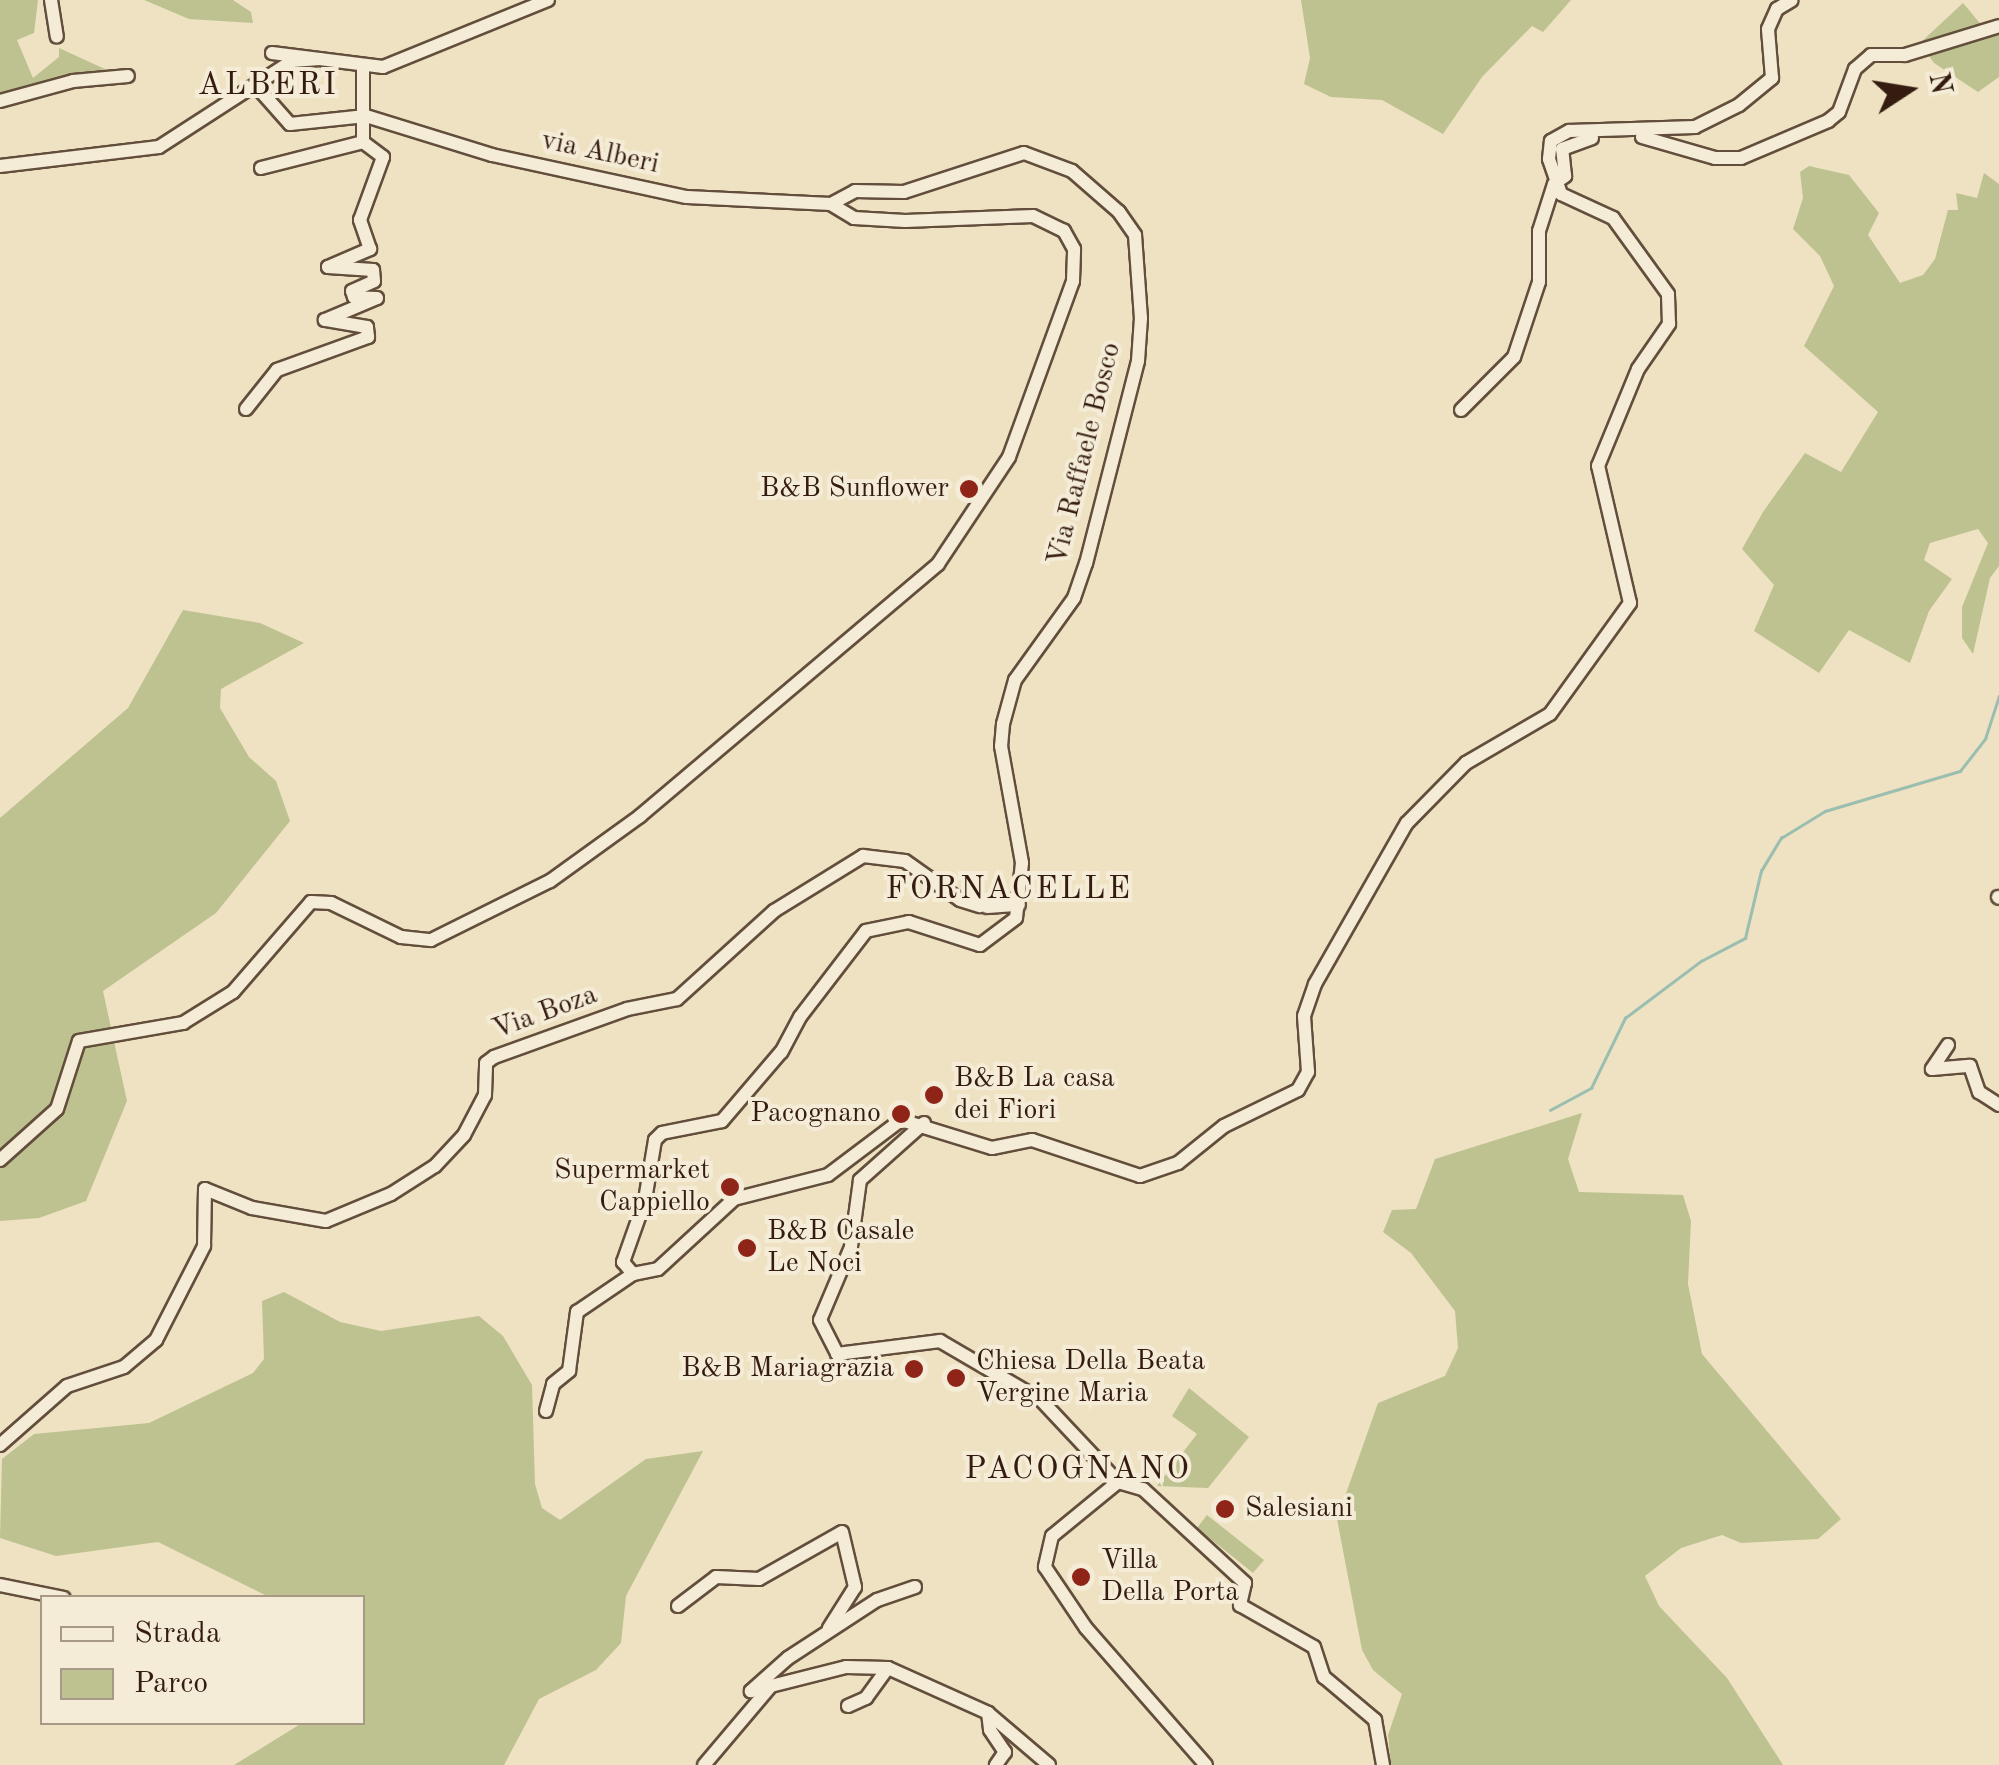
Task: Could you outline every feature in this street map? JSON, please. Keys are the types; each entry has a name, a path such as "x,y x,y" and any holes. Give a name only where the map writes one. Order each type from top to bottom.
{"street":[{"path":"51,0 57,37"},
{"path":"272,53 363,66 409,58 548,0"},
{"path":"1461,410 1514,357 1539,282 1539,231 1554,184 1550,146 1562,132 1696,126 1767,84 1776,65 1768,29 1777,9 1792,0"},
{"path":"1554,184 1565,176 1562,149 1578,139 1657,138 1726,160 1751,154 1828,122 1870,55 1905,55 1999,26"},
{"path":"0,166 159,148 258,88 292,61 320,59"},
{"path":"363,66 363,142"},
{"path":"0,100 73,81 128,76"},
{"path":"258,88 290,124 366,116"},
{"name":"via Alberi","path":"366,116 492,156 687,197 831,204"},
{"path":"261,168 363,142"},
{"path":"246,409 277,370 368,337 364,326 325,320 376,298 352,296 374,280 373,270 328,267 370,250 360,220 383,157 363,142"},
{"name":"Via Raffaele Bosco","path":"831,204 855,192 904,192 1024,153 1072,170 1101,191 1135,235 1138,362 1086,564 1074,598 1015,680 1003,724 1000,746 1022,863 1020,905"},
{"path":"546,1411 553,1384 569,1371 577,1312 633,1274 672,1260 734,1199 828,1175 901,1120 924,1123 992,1148 1032,1140 1140,1176 1178,1163 1224,1126 1298,1090 1308,1072 1304,1016 1314,984 1408,824 1466,764 1550,714 1624,614 1630,585 1598,466 1638,369 1668,324 1668,294 1612,218 1561,194 1554,184"},
{"path":"0,1160 56,1109 79,1041 183,1023 232,992 311,902 332,904 400,937 431,940 550,881 640,816 938,564 1009,456 1072,281 1074,250 1064,231 1033,216 905,221 854,218 831,204"},
{"name":"Via Boza","path":"0,1445 68,1386 124,1366 156,1340 204,1246 205,1189 252,1208 326,1222 400,1190 464,1135 485,1095 486,1063 494,1057 627,1010 677,1000 774,912 863,856 906,861 960,900 984,906 1020,905"},
{"path":"633,1274 622,1252 645,1200 655,1140 662,1133 722,1121 782,1052 800,1017 866,932 909,922 980,945 1000,936 1020,905"},
{"path":"1948,1045 1932,1061 1934,1071 1970,1066 1979,1092 1999,1105"},
{"path":"924,1123 860,1180 851,1247 820,1320 837,1354 850,1357 918,1340 940,1341 1042,1400 1118,1482 1143,1489 1245,1583 1240,1606 1314,1647 1324,1677 1375,1720 1383,1765"},
{"path":"1118,1482 1052,1536 1045,1567 1086,1628 1206,1765"},
{"path":"678,1606 716,1577 759,1579 842,1532 855,1587 827,1632"},
{"path":"0,1586 48,1595"},
{"path":"915,1588 877,1600 827,1632 751,1691 846,1667 888,1668 988,1713 1049,1765"},
{"path":"848,1706 866,1698 888,1668"},
{"path":"704,1765 772,1686"},
{"path":"988,1713 990,1730 1005,1752 996,1765"}],"green space":[{"path":"0,0 38,0 34,33 17,40 33,78 59,57 59,48 118,75 0,97"},
{"path":"144,0 233,0 251,12 253,23 189,19"},
{"path":"1301,0 1571,0 1543,32 1532,26 1482,77 1443,134 1382,100 1331,97 1304,84 1310,58"},
{"path":"1963,3 1984,28 1999,24 1999,77 1978,92 1934,63 1920,43"},
{"path":"1809,166 1849,175 1879,213 1868,235 1900,283 1923,275 1935,259 1948,210 1958,210 1956,193 1977,198 1984,173 1999,184 1999,566 1990,578 1973,654 1962,638 1962,607 1988,543 1978,529 1930,543 1924,560 1952,579 1929,611 1910,663 1849,630 1819,673 1754,631 1774,585 1742,549 1805,453 1841,472 1878,412 1804,346 1834,286 1820,256 1793,229 1803,198 1800,172"},
{"path":"183,610 260,623 304,643 221,689 220,708 249,757 276,781 290,821 216,913 103,991 127,1101 86,1201 39,1218 0,1221 0,818 128,708"},
{"path":"1582,1113 1568,1159 1579,1192 1683,1195 1691,1221 1688,1284 1702,1354 1841,1519 1818,1539 1741,1543 1722,1535 1681,1548 1645,1576 1659,1606 1727,1678 1783,1765 1391,1765 1388,1735 1402,1694 1373,1670 1362,1650 1337,1519 1378,1403 1445,1376 1458,1348 1455,1311 1411,1253 1383,1232 1392,1210 1416,1209 1435,1159"},
{"path":"284,1292 340,1322 381,1331 479,1316 503,1336 532,1385 535,1484 542,1508 560,1520 646,1459 703,1451 626,1596 621,1643 596,1670 539,1699 504,1765 234,1765 299,1725 365,1725 365,1595 265,1595 158,1542 56,1556 0,1538 2,1459 34,1434 149,1423 253,1373 264,1359 262,1301"},
{"path":"1189,1388 1249,1437 1208,1488 1157,1486 1197,1434 1172,1416"},
{"path":"1207,1515 1264,1560 1253,1573 1197,1528"}],"waterway":[{"path":"1550,1110 1591,1088 1625,1018 1701,961 1745,938 1761,871 1781,838 1825,811 1960,771 1985,739 1999,696"}],"place":[{"name":"B&B Sunflower","path":"969,489"},
{"name":"B&B La casa dei Fiori","path":"934,1095"},
{"name":"Pacognano","path":"901,1114"},
{"name":"Supermarket Cappiello","path":"730,1187"},
{"name":"B&B Casale Le Noci","path":"747,1248"},
{"name":"B&B Mariagrazia","path":"914,1369"},
{"name":"Chiesa Della Beata Vergine Maria","path":"956,1378"},
{"name":"Salesiani","path":"1225,1509"},
{"name":"Villa Della Porta","path":"1081,1577"}],"district":[{"name":"ALBERI","path":"268,86"},
{"name":"FORNACELLE","path":"1009,890"},
{"name":"PACOGNANO","path":"1078,1470"}]}
